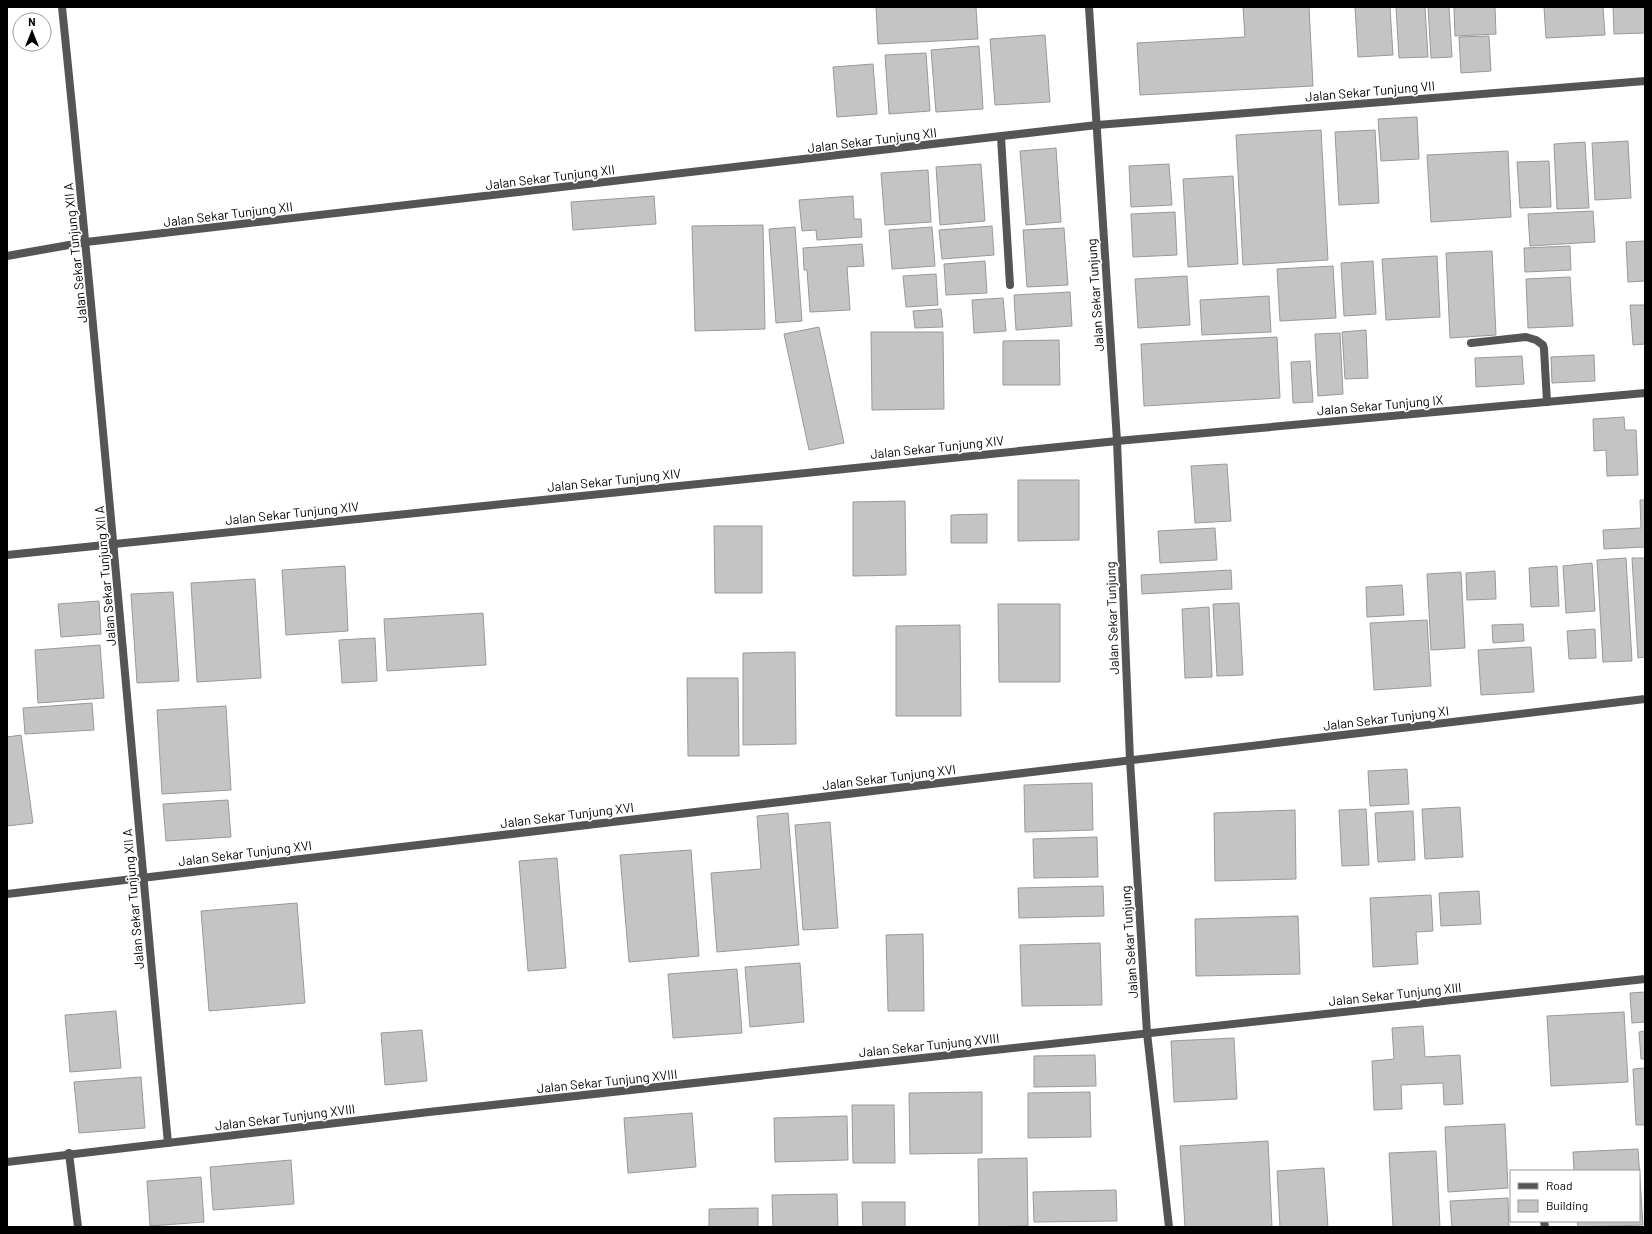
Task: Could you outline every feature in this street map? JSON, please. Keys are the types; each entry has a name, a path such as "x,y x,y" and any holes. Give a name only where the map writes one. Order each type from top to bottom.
{"street":[{"name":"Jalan Sekar Tunjung XII A","path":"62,7 86,242 168,1143"},
{"name":"Jalan Sekar Tunjung","path":"1089,7 1117,441 1130,760 1147,1033 1169,1227"},
{"name":"Jalan Sekar Tunjung VII","path":"1097,125 1645,81"},
{"name":"Jalan Sekar Tunjung XII","path":"7,256 86,242 1097,125"},
{"path":"1001,137 1010,285"},
{"path":"1471,343 1526,337 1536,340 1543,345 1547,402"},
{"name":"Jalan Sekar Tunjung IX","path":"1117,441 1645,393"},
{"name":"Jalan Sekar Tunjung XIV","path":"7,555 1117,441"},
{"name":"Jalan Sekar Tunjung XI","path":"1130,760 1645,699"},
{"name":"Jalan Sekar Tunjung XVI","path":"7,894 1130,760"},
{"name":"Jalan Sekar Tunjung XIII","path":"1147,1033 1645,978"},
{"name":"Jalan Sekar Tunjung XVIII","path":"7,1162 69,1153 168,1143 428,1112 1147,1033"},
{"path":"69,1153 78,1227"}],"building":[{"path":"876,7 976,7 978,39 878,44"},
{"path":"1243,7 1309,7 1313,86 1140,95 1137,43 1245,37"},
{"path":"1355,7 1390,7 1393,55 1358,57"},
{"path":"1396,7 1425,7 1428,57 1399,58"},
{"path":"1428,7 1449,7 1452,57 1431,58"},
{"path":"1454,7 1495,7 1496,34 1455,36"},
{"path":"1544,7 1603,7 1605,35 1546,38"},
{"path":"1613,7 1645,7 1645,33 1614,34"},
{"path":"1045,35 1050,102 995,105 990,39"},
{"path":"1489,36 1491,71 1461,73 1459,37"},
{"path":"979,46 983,109 936,112 931,50"},
{"path":"926,53 930,111 889,114 885,55"},
{"path":"873,64 877,114 837,117 833,67"},
{"path":"1417,117 1419,159 1381,161 1378,119"},
{"path":"1321,130 1328,260 1243,265 1236,135"},
{"path":"1375,130 1379,203 1339,205 1335,132"},
{"path":"1628,141 1631,198 1595,200 1592,143"},
{"path":"1585,142 1589,208 1557,209 1554,144"},
{"path":"1056,148 1061,222 1026,225 1020,151"},
{"path":"1508,151 1511,217 1431,222 1427,155"},
{"path":"1549,161 1551,207 1520,208 1517,162"},
{"path":"981,164 985,221 940,225 936,167"},
{"path":"1169,164 1172,205 1131,207 1129,166"},
{"path":"928,170 931,222 885,225 881,173"},
{"path":"1233,176 1238,264 1188,267 1183,179"},
{"path":"654,196 656,224 573,230 571,202"},
{"path":"853,196 854,219 861,219 862,237 817,240 816,230 802,231 799,200"},
{"path":"1593,211 1595,242 1530,246 1528,214"},
{"path":"1175,212 1177,255 1133,257 1131,214"},
{"path":"763,225 765,329 695,331 692,226"},
{"path":"992,226 994,255 942,259 939,230"},
{"path":"795,227 802,321 776,323 769,229"},
{"path":"932,227 935,266 892,269 889,230"},
{"path":"1064,228 1068,285 1027,287 1023,230"},
{"path":"1645,241 1645,281 1628,282 1626,242"},
{"path":"862,244 864,266 847,267 850,310 810,312 807,270 804,270 803,248"},
{"path":"1570,246 1571,270 1525,272 1524,248"},
{"path":"1492,251 1496,335 1450,338 1446,253"},
{"path":"1437,256 1440,317 1386,320 1382,259"},
{"path":"985,261 987,293 946,295 944,264"},
{"path":"1373,261 1376,314 1344,316 1341,263"},
{"path":"1333,266 1336,318 1280,321 1277,269"},
{"path":"936,274 938,305 906,307 903,276"},
{"path":"1187,276 1190,325 1138,328 1135,279"},
{"path":"1570,277 1573,326 1528,328 1526,279"},
{"path":"1070,292 1072,326 1016,330 1014,295"},
{"path":"1269,296 1271,332 1202,335 1200,300"},
{"path":"1003,298 1006,331 974,333 972,300"},
{"path":"1630,305 1645,305 1645,344 1633,345"},
{"path":"941,309 943,327 915,328 913,311"},
{"path":"819,327 844,443 809,450 784,334"},
{"path":"1366,330 1368,378 1345,379 1342,332"},
{"path":"871,332 943,332 944,409 872,410"},
{"path":"1340,333 1343,394 1318,396 1315,334"},
{"path":"1277,337 1280,398 1144,406 1141,344"},
{"path":"1059,340 1060,385 1003,385 1003,341"},
{"path":"1594,355 1595,381 1552,383 1551,357"},
{"path":"1522,356 1524,384 1476,387 1475,358"},
{"path":"1310,361 1313,402 1293,403 1291,362"},
{"path":"1624,417 1625,430 1636,430 1638,475 1607,476 1606,450 1594,451 1593,419"},
{"path":"1227,464 1231,521 1195,523 1191,466"},
{"path":"1018,480 1079,480 1079,540 1018,541"},
{"path":"1640,500 1645,500 1645,547 1604,549 1603,530 1641,528"},
{"path":"905,501 906,575 853,576 853,502"},
{"path":"987,514 987,543 951,543 951,515"},
{"path":"714,526 762,526 762,593 715,593"},
{"path":"1215,528 1217,560 1160,563 1158,531"},
{"path":"1626,558 1632,661 1603,662 1597,560"},
{"path":"1632,558 1645,558 1645,657 1638,658"},
{"path":"1592,563 1595,611 1566,613 1563,566"},
{"path":"345,566 348,631 286,635 282,570"},
{"path":"1557,566 1559,606 1531,607 1529,568"},
{"path":"1231,570 1232,589 1142,594 1141,575"},
{"path":"1495,571 1496,599 1467,600 1466,573"},
{"path":"1461,572 1465,648 1431,650 1427,574"},
{"path":"255,579 261,678 197,682 191,583"},
{"path":"1402,585 1404,615 1367,617 1366,587"},
{"path":"173,592 179,681 137,683 131,594"},
{"path":"99,601 101,634 61,637 58,604"},
{"path":"1239,603 1243,675 1217,676 1213,604"},
{"path":"998,604 1060,604 1060,682 999,682"},
{"path":"1209,607 1212,677 1185,678 1182,609"},
{"path":"483,613 486,665 387,671 384,619"},
{"path":"1427,620 1431,686 1374,690 1370,623"},
{"path":"1523,624 1524,641 1493,643 1492,625"},
{"path":"960,625 961,716 896,716 896,626"},
{"path":"1595,629 1596,658 1569,659 1567,631"},
{"path":"375,638 377,681 342,683 339,640"},
{"path":"100,645 104,698 38,703 35,650"},
{"path":"1531,647 1534,692 1481,695 1478,650"},
{"path":"795,652 796,744 743,745 743,653"},
{"path":"687,678 738,678 739,756 688,756"},
{"path":"92,703 94,730 25,734 23,708"},
{"path":"226,706 231,790 162,794 157,710"},
{"path":"21,735 33,823 7,826 7,737"},
{"path":"1407,769 1409,804 1370,806 1368,771"},
{"path":"1092,783 1093,830 1025,832 1024,785"},
{"path":"228,800 231,837 166,841 163,804"},
{"path":"1460,807 1463,857 1425,859 1422,809"},
{"path":"1366,809 1369,865 1342,866 1339,810"},
{"path":"1295,810 1296,879 1215,881 1214,813"},
{"path":"1413,811 1415,860 1378,862 1375,813"},
{"path":"788,813 799,945 717,952 711,873 761,869 757,816"},
{"path":"830,822 838,928 803,930 795,825"},
{"path":"1097,837 1098,877 1034,878 1033,839"},
{"path":"691,850 699,956 629,962 620,855"},
{"path":"557,858 566,968 528,971 519,861"},
{"path":"1103,886 1104,916 1019,918 1018,888"},
{"path":"1479,891 1481,924 1441,926 1439,893"},
{"path":"1431,895 1433,931 1416,932 1418,964 1373,967 1370,898"},
{"path":"297,903 305,1003 209,1011 201,911"},
{"path":"1298,916 1300,974 1196,976 1195,919"},
{"path":"923,934 924,1011 888,1011 886,935"},
{"path":"1100,943 1102,1005 1022,1006 1020,945"},
{"path":"800,963 804,1022 750,1027 745,967"},
{"path":"737,969 742,1033 673,1038 668,974"},
{"path":"1645,992 1645,1022 1632,1023 1630,993"},
{"path":"116,1011 121,1068 70,1072 65,1015"},
{"path":"1624,1012 1628,1082 1551,1086 1547,1016"},
{"path":"1423,1026 1425,1057 1460,1055 1463,1104 1444,1105 1443,1083 1401,1085 1402,1109 1374,1110 1372,1061 1394,1059 1392,1028"},
{"path":"422,1030 427,1081 385,1085 381,1033"},
{"path":"1645,1031 1645,1059 1641,1059 1639,1032"},
{"path":"1234,1038 1237,1099 1174,1102 1171,1041"},
{"path":"1095,1055 1096,1086 1034,1087 1034,1056"},
{"path":"1645,1068 1645,1125 1636,1125 1633,1069"},
{"path":"141,1077 145,1128 79,1133 74,1082"},
{"path":"982,1092 982,1153 910,1154 909,1093"},
{"path":"1090,1092 1091,1137 1028,1138 1028,1093"},
{"path":"852,1105 894,1105 895,1163 853,1163"},
{"path":"692,1113 696,1167 628,1173 624,1118"},
{"path":"847,1116 848,1160 775,1162 774,1118"},
{"path":"1505,1124 1508,1188 1448,1192 1445,1127"},
{"path":"1268,1141 1272,1227 1185,1227 1180,1146"},
{"path":"1638,1149 1639,1170 1574,1170 1573,1152"},
{"path":"1436,1151 1440,1227 1393,1227 1389,1153"},
{"path":"1027,1158 1028,1226 979,1227 978,1159"},
{"path":"291,1160 294,1204 213,1210 210,1167"},
{"path":"1324,1168 1328,1227 1280,1227 1277,1171"},
{"path":"201,1177 204,1222 150,1226 147,1181"},
{"path":"1640,1179 1643,1225 1578,1227 1577,1222 1640,1222"},
{"path":"1116,1190 1117,1221 1034,1222 1033,1192"},
{"path":"837,1194 838,1227 773,1227 772,1195"},
{"path":"1508,1198 1509,1227 1452,1227 1450,1201"},
{"path":"862,1202 905,1202 905,1227 863,1227"},
{"path":"758,1208 758,1227 709,1227 709,1209"}]}
